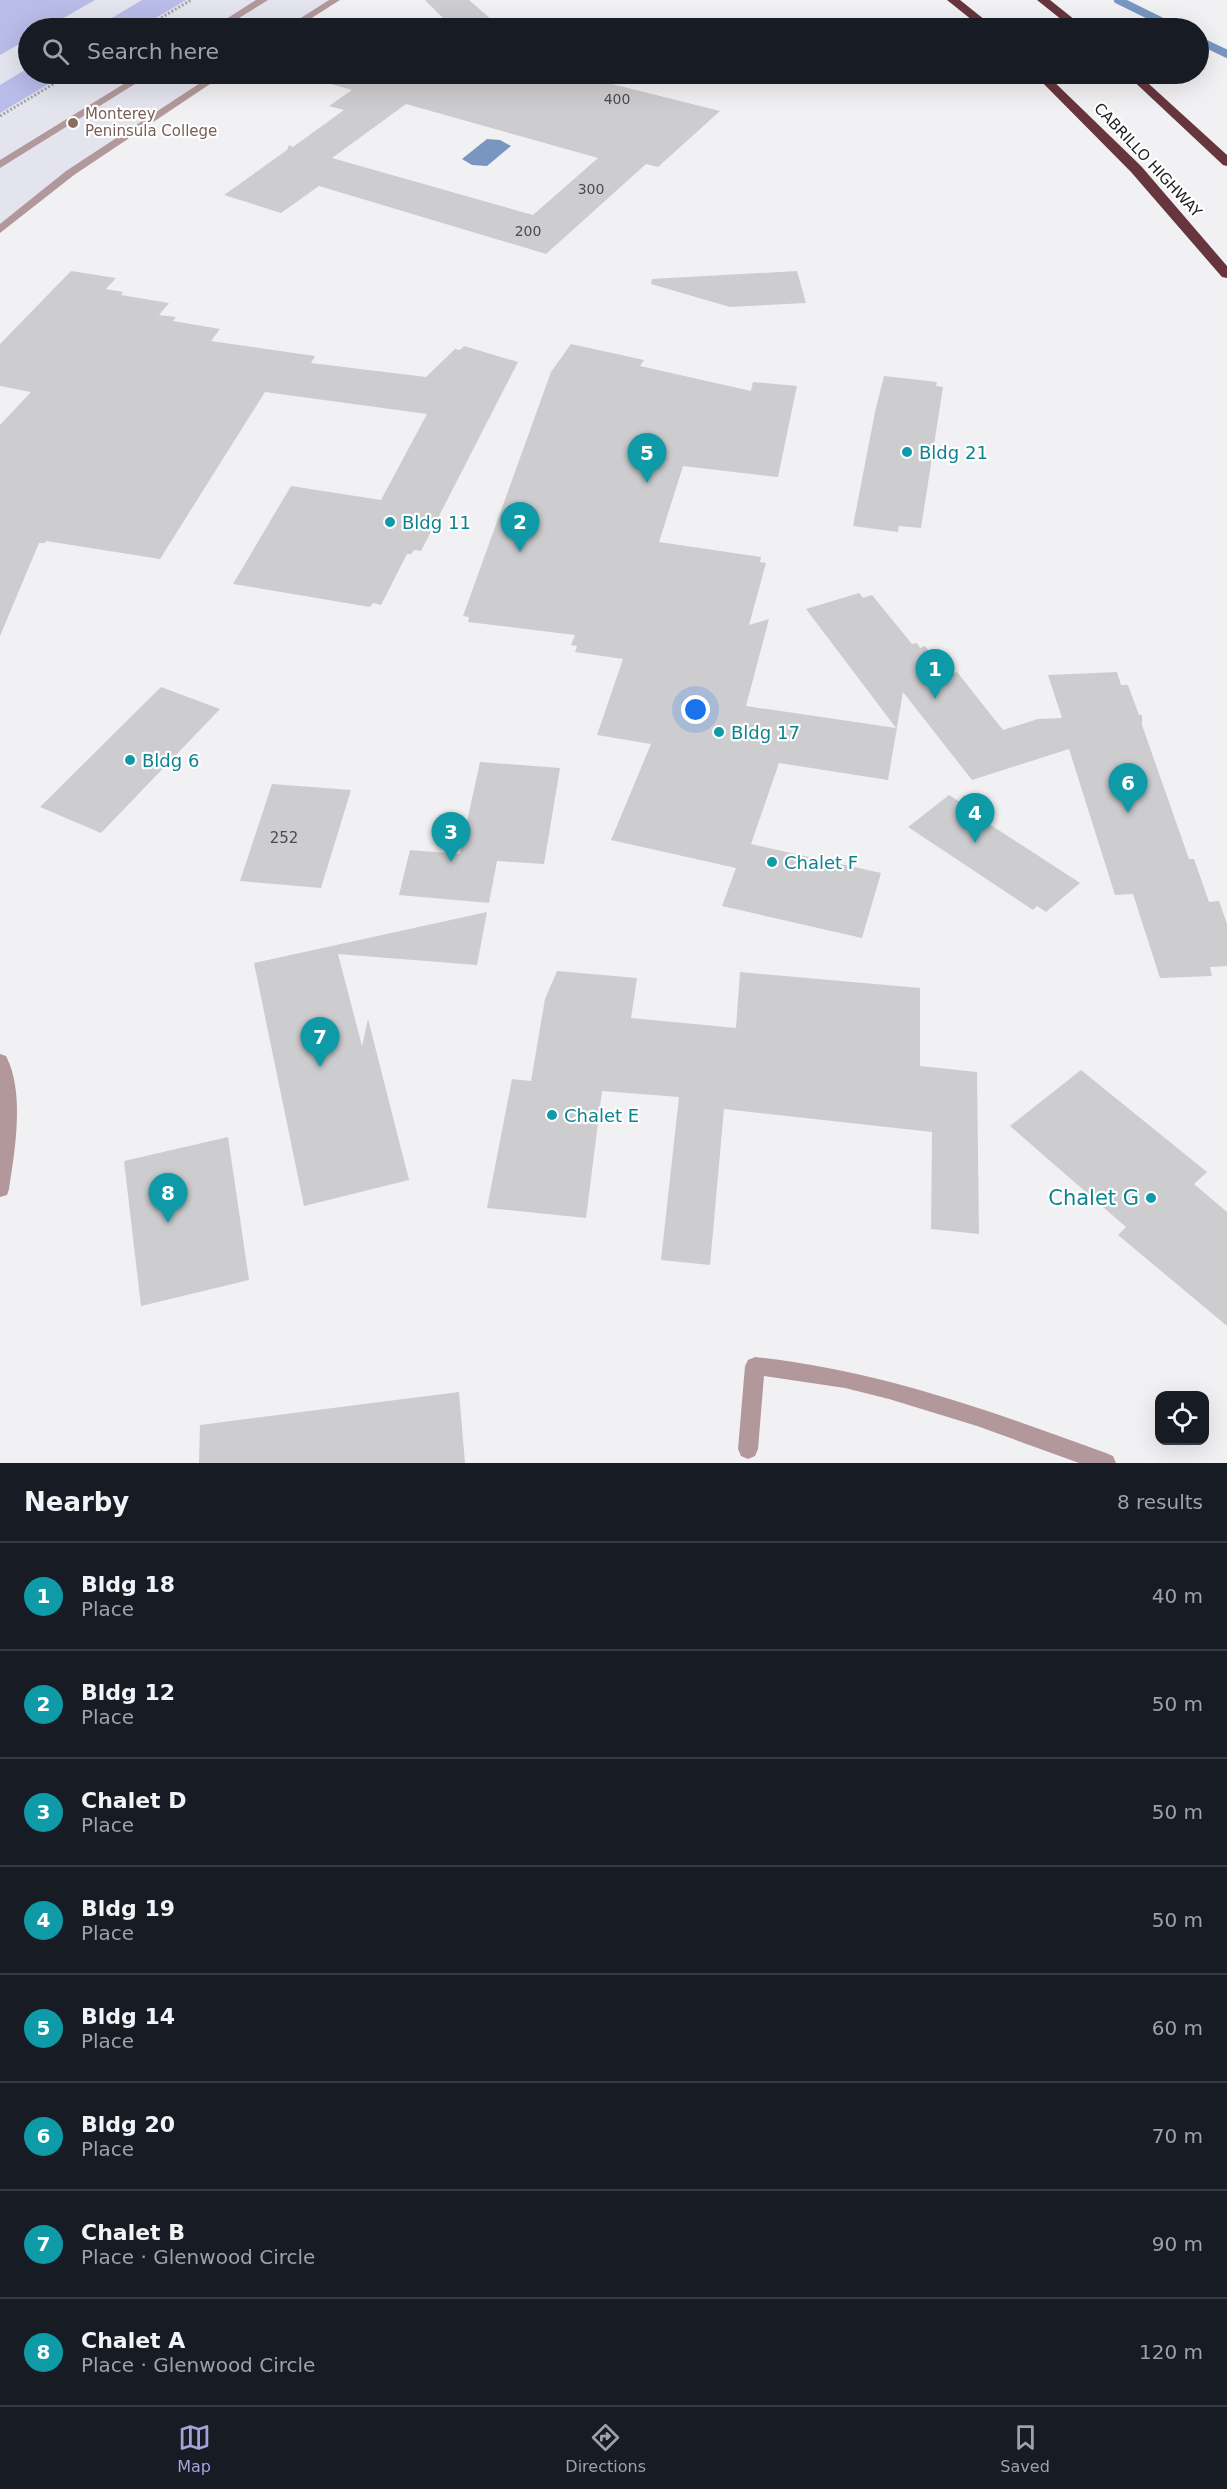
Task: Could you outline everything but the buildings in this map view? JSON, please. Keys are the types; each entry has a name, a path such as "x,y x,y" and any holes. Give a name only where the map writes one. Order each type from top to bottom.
{"highway":[{"path":"953,0 976,18"},
{"path":"1043,0 1066,18"},
{"name":"CABRILLO HIGHWAY","path":"1050,84 1136,168 1227,274"},
{"path":"1143,84 1227,162"}],"street":[{"path":"233,18 263,0"},
{"path":"306,18 336,0"},
{"path":"0,165 130,84"},
{"path":"0,230 70,173 205,84"},
{"path":"0,1061 7,1084 8,1119 0,1189"},
{"path":"748,1449 755,1366 796,1369 862,1383 941,1405 1106,1463"}],"path":[{"path":"160,18 190,0"},
{"path":"0,116 53,84"}],"shaded area":[{"name":"Monterey Peninsula College","path":"0,0 334,0 306,18 18,18 18,84 206,84 70,173 0,230"},
{"path":"0,0 95,0 64,18 18,18 18,45 0,55"},
{"path":"142,0 186,0 156,18 112,18"},
{"path":"18,74 18,84 48,84 0,113 0,85"},
{"path":"487,139 500,140 511,146 487,166 472,165 462,159"}],"waterway":[{"path":"1118,0 1155,18"},
{"path":"1209,45 1227,54"}],"place":[{"name":"Monterey Peninsula College","path":"73,123"},
{"name":"Bldg 21","path":"907,452"},
{"name":"Bldg 14","path":"647,483"},
{"name":"Bldg 11","path":"390,522"},
{"name":"Bldg 12","path":"520,552"},
{"name":"Bldg 18","path":"935,699"},
{"name":"Bldg 17","path":"719,732"},
{"name":"Bldg 6","path":"130,760"},
{"name":"Bldg 20","path":"1128,813"},
{"name":"Bldg 19","path":"975,843"},
{"name":"Chalet D","path":"451,862"},
{"name":"Chalet F","path":"772,862"},
{"name":"Chalet B","path":"320,1067"},
{"name":"Chalet E","path":"552,1115"},
{"name":"Chalet G","path":"1151,1198"},
{"name":"Chalet A","path":"168,1223"}]}
